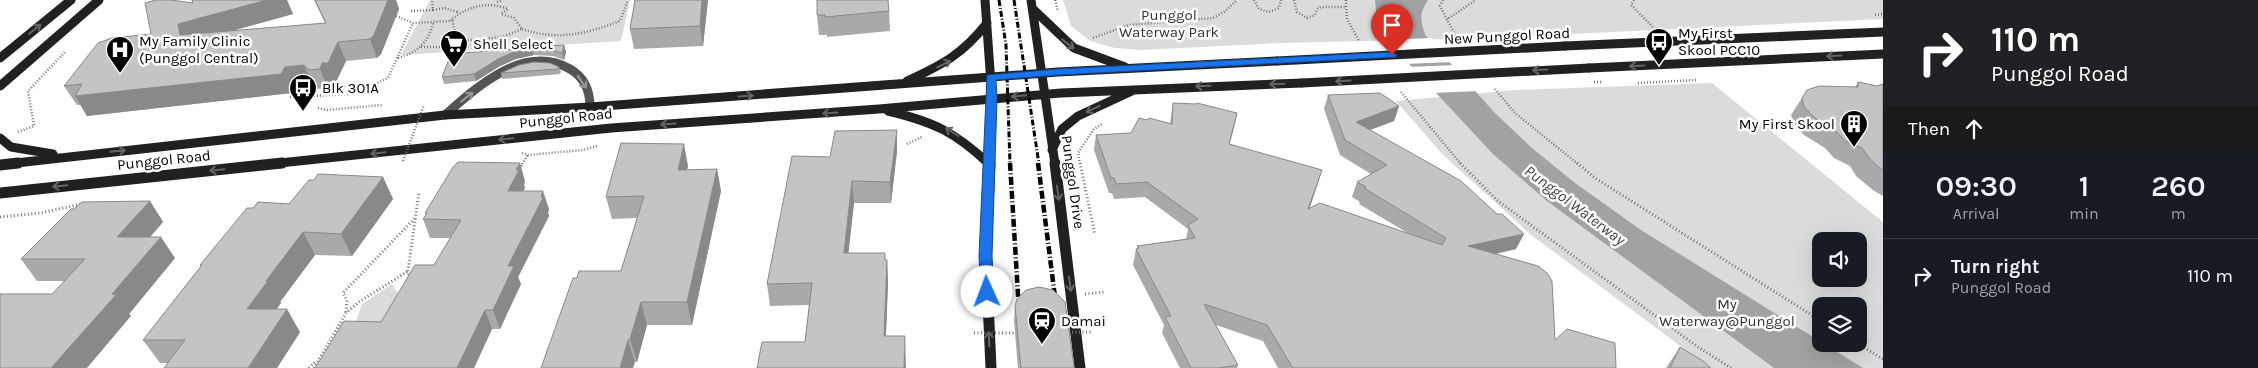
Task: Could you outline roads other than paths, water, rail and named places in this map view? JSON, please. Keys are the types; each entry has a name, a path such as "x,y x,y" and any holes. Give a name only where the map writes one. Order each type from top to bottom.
{"main road":[{"path":"0,58 71,0"},
{"path":"0,86 99,0"},
{"path":"985,0 992,98 986,256 991,368"},
{"name":"Punggol Drive","path":"1031,0 1046,94 1080,368"},
{"path":"1033,10 1074,48 1133,69"},
{"path":"900,85 947,63 963,53 987,23"},
{"name":"New Punggol Road","path":"1133,69 1565,46 1883,32"},
{"path":"1052,151 1062,129 1078,116 1137,89 1302,83 1883,54"},
{"name":"Punggol Road","path":"0,165 445,115 590,107 1043,73 1133,69"},
{"name":"Punggol Road","path":"1,193 611,128 878,109 992,98 1137,89"},
{"path":"878,109 930,121 946,128 961,138 989,164"},
{"path":"0,138 11,147 70,156"}],"lane":[{"path":"445,115 467,96 503,71 531,63 545,62 562,64 574,71 589,92 590,107"}],"water":[{"name":"Punggol Waterway","path":"1375,0 1428,0 1421,18 1426,36 1495,113 1532,148 1575,183 1641,230 1812,336 1812,352 1837,352 1863,368 1774,368 1547,201 1493,154 1383,36 1377,20"}],"railway":[{"path":"999,0 1006,45 1010,164"},
{"path":"1014,0 1039,164"},
{"path":"1010,163 1019,311"},
{"path":"1038,163 1056,305"}],"place":[{"name":"My First Skool PCC10","path":"1659,66"},
{"name":"Shell Select","path":"454,68"},
{"name":"My Family Clinic (Punggol Central)","path":"120,74"},
{"name":"Blk 301A","path":"303,112"},
{"name":"My First Skool","path":"1854,148"},
{"name":"Damai","path":"1042,345"}],"park label":[{"name":"Punggol Waterway Park","path":"1169,24"},
{"name":"My Waterway@Punggol","path":"1727,312"}]}
